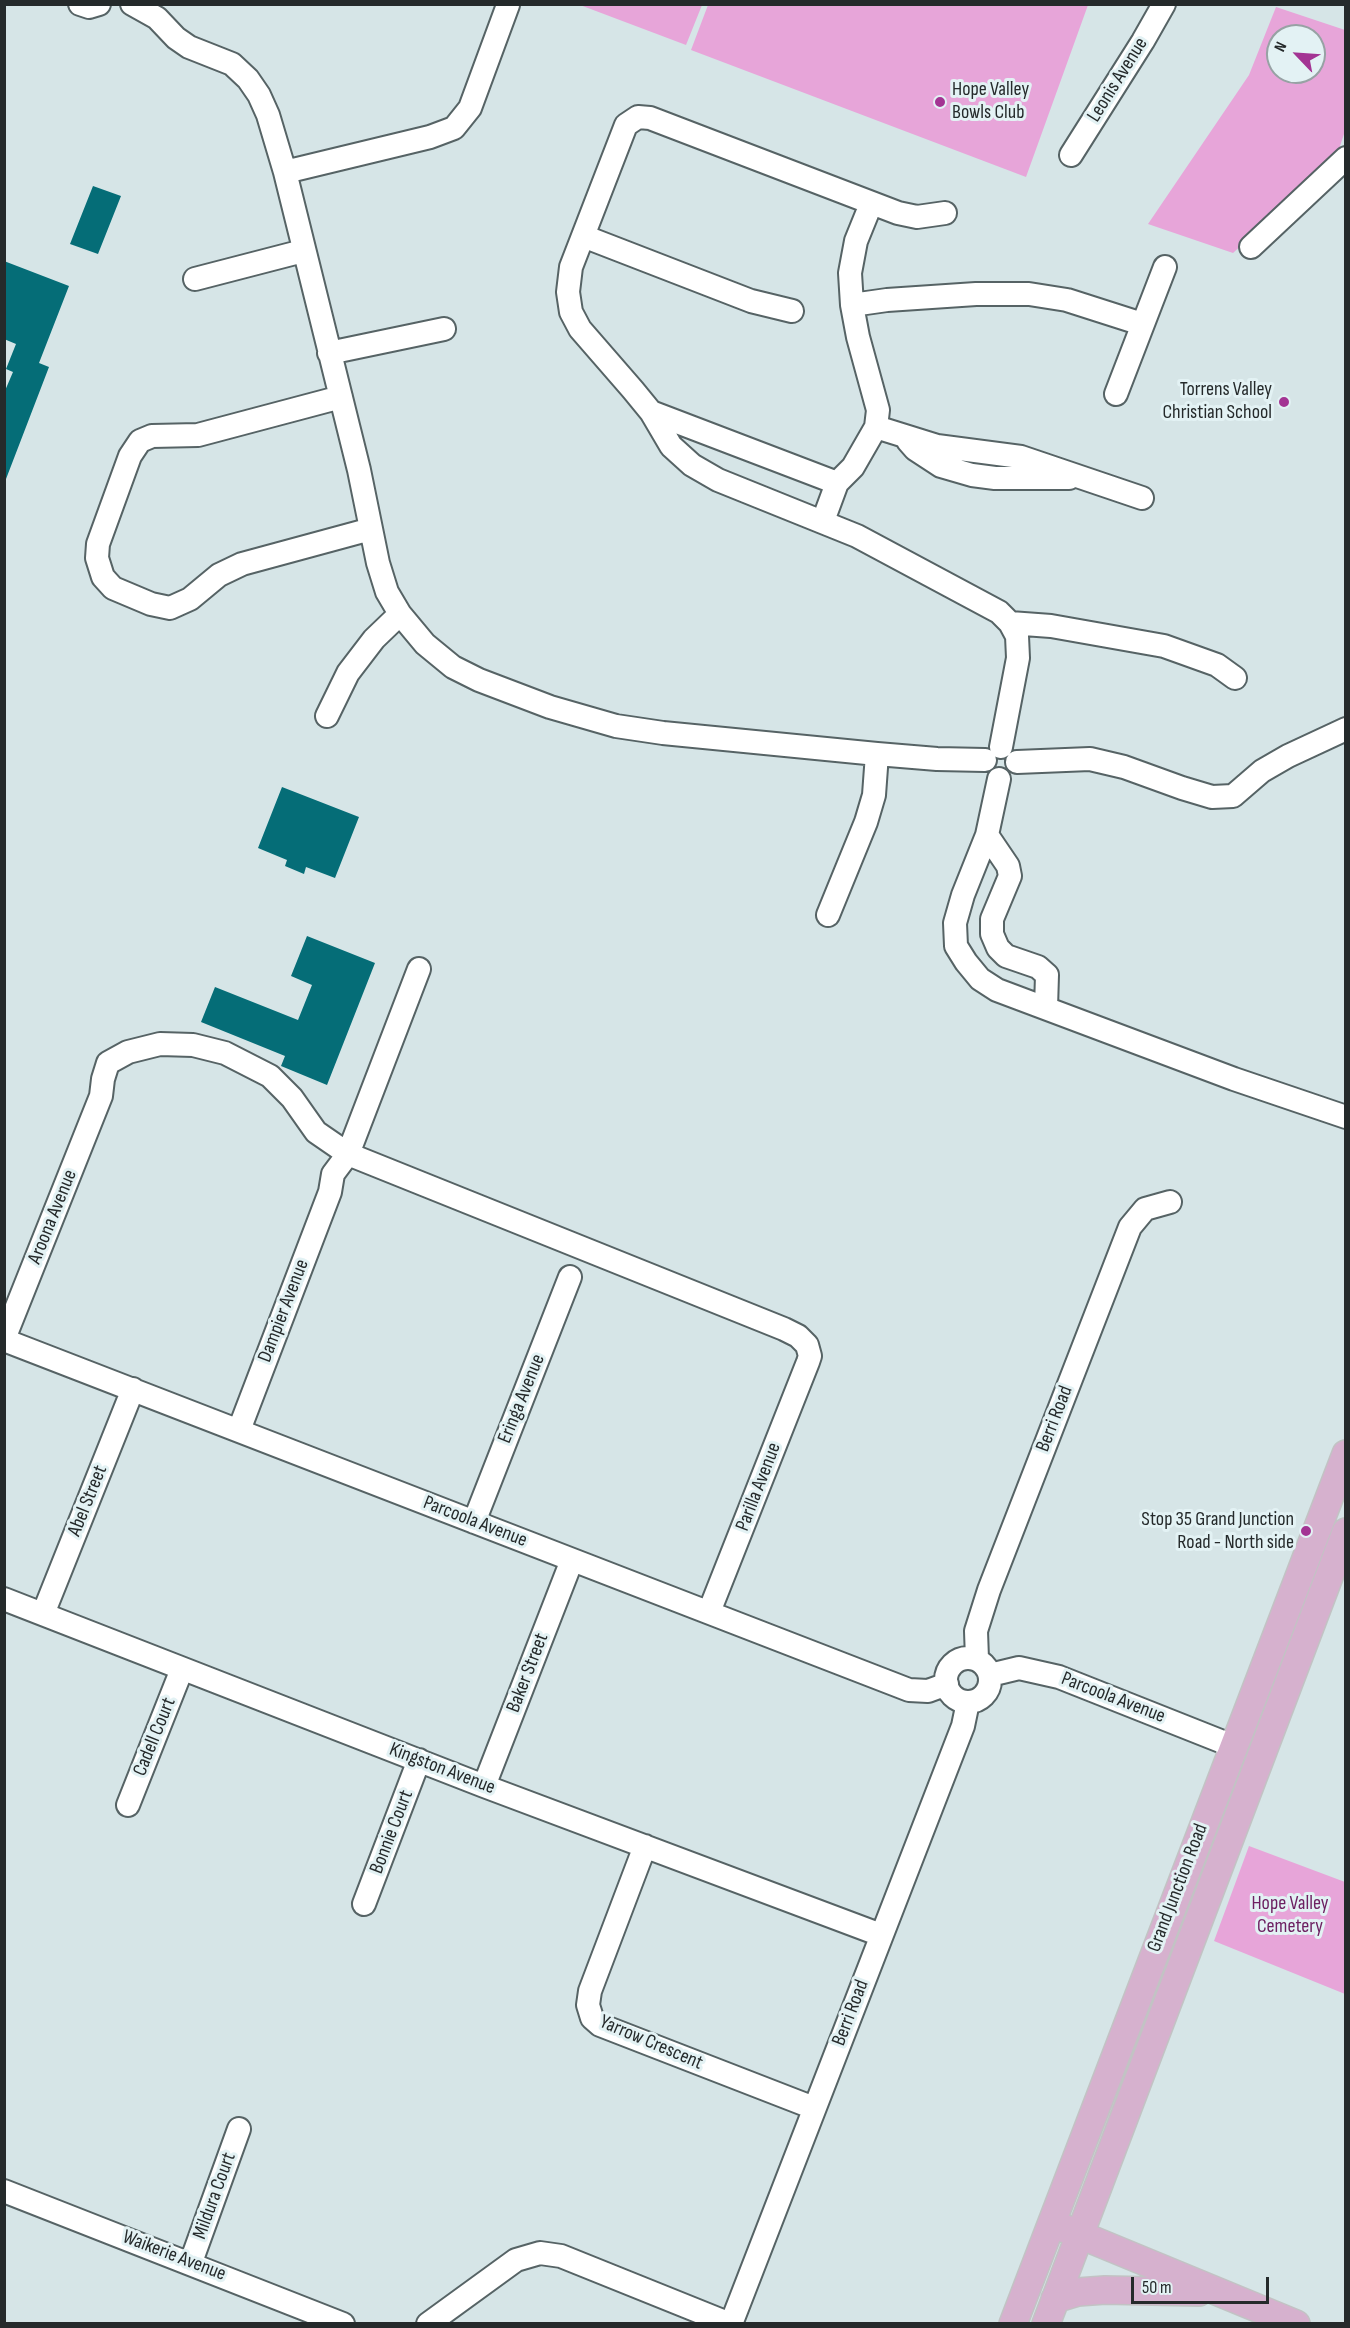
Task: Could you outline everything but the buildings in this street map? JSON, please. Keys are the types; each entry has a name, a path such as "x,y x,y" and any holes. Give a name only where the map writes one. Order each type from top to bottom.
{"main road":[{"name":"Grand Junction Road","path":"1013,2324 1233,1746 1340,1483 1346,1454"},
{"name":"Grand Junction Road","path":"1050,2312 1346,1532"},
{"path":"1233,1746 1260,1755"},
{"path":"1052,2223 1296,2324"},
{"path":"1050,2312 1078,2292 1105,2290 1216,2292"}],"street":[{"path":"80,4 89,7 99,4"},
{"path":"132,4 157,18 176,38 189,47 232,64 248,79 259,95 268,115 285,172 341,397 378,563 387,592 400,615 425,644 453,667 479,680 555,709 616,726 663,733 937,759 1001,756 1090,759 1124,766 1212,797 1233,796 1262,771 1346,729"},
{"name":"Leonis Avenue","path":"1071,155 1143,42 1164,4"},
{"path":"285,172 430,137 454,128 470,108 508,5"},
{"path":"945,213 917,217 871,204 650,118 638,117 626,125 571,267 568,292 571,312 579,329 651,412 671,446 692,465 718,480 857,536 999,612 1010,623 1017,636 1018,657 1001,756 1014,772 1010,776 999,779 987,835 963,895 955,923 956,945 980,979 996,990 1234,1079 1346,1117"},
{"path":"1251,247 1346,158"},
{"path":"823,521 837,483 852,467 876,427 878,410 858,337 852,305 850,273 856,241 871,204"},
{"path":"583,236 751,301 792,311"},
{"path":"195,279 303,251"},
{"path":"1116,394 1165,267"},
{"path":"852,305 887,300 976,294 1029,294 1067,300 1142,324"},
{"path":"329,352 444,329"},
{"path":"341,397 198,435 153,436 140,441 130,456 98,544 97,558 103,577 114,588 151,604 170,608 190,599 219,575 242,564 371,529"},
{"path":"651,412 837,483"},
{"path":"876,427 904,436 915,449 941,466 972,475 1027,479 1083,478 1142,498"},
{"path":"327,716 348,673 374,639 400,615"},
{"path":"1010,623 1051,626 1164,646 1217,665 1235,678"},
{"path":"828,915 866,822 874,795 877,754"},
{"path":"987,835 1008,866 1010,876 992,920 992,934 998,948 1006,956 1038,967 1047,975 1046,1008"},
{"name":"Dampier Avenue","path":"239,1430 330,1192 333,1174 348,1154 419,969"},
{"name":"Aroona Avenue","path":"4,1339 101,1096 108,1062 118,1056 160,1044 210,1048 244,1062 270,1076 292,1098 316,1132 348,1154 783,1329 798,1336 807,1345 810,1356 808,1362"},
{"name":"Berri Road","path":"983,1667 975,1631 1130,1227 1144,1209 1170,1202"},
{"name":"Eringa Avenue","path":"474,1522 570,1277"},
{"name":"Parcoola Avenue","path":"4,1339 909,1690 928,1691 947,1684"},
{"name":"Parilla Avenue","path":"710,1612 808,1362"},
{"name":"Abel Street","path":"43,1614 133,1389"},
{"name":"Baker Street","path":"484,1786 572,1560"},
{"name":"Kingston Avenue","path":"4,1599 484,1786 881,1935"},
{"path":"965,1658 983,1667 988,1690 982,1697 968,1702 954,1696 947,1684 947,1676 952,1665 965,1658"},
{"name":"Parcoola Avenue","path":"983,1667 1019,1668 1059,1677 1233,1746"},
{"name":"Cadell Court","path":"128,1805 182,1668"},
{"name":"Berri Road","path":"730,2324 963,1726 968,1702"},
{"name":"Bonnie Court","path":"364,1904 419,1760"},
{"name":"Yarrow Crescent","path":"645,1846 590,1991 588,2005 592,2018 600,2025 814,2108"},
{"name":"Mildura Court","path":"191,2262 239,2130"},
{"name":"Waikerie Avenue","path":"4,2191 191,2262 343,2324"},
{"path":"428,2324 516,2260 540,2253 561,2256 730,2324"}],"green space":[{"name":"Hope Valley Bowls Club","path":"708,4 1088,5 1026,177 691,50"},
{"path":"580,5 702,5 686,45"},
{"path":"1276,7 1345,30 1345,131 1336,158 1233,253 1148,224 1249,75 1266,32 1266,84 1326,84 1326,24 1269,24"},
{"name":"Hope Valley Cemetery","path":"1249,1846 1345,1882 1345,1994 1214,1941"}],"place":[{"name":"Hope Valley Bowls Club","path":"940,102"},
{"name":"Torrens Valley Christian School","path":"1284,402"},
{"name":"Stop 35 Grand Junction Road - North side","path":"1306,1531"}]}
